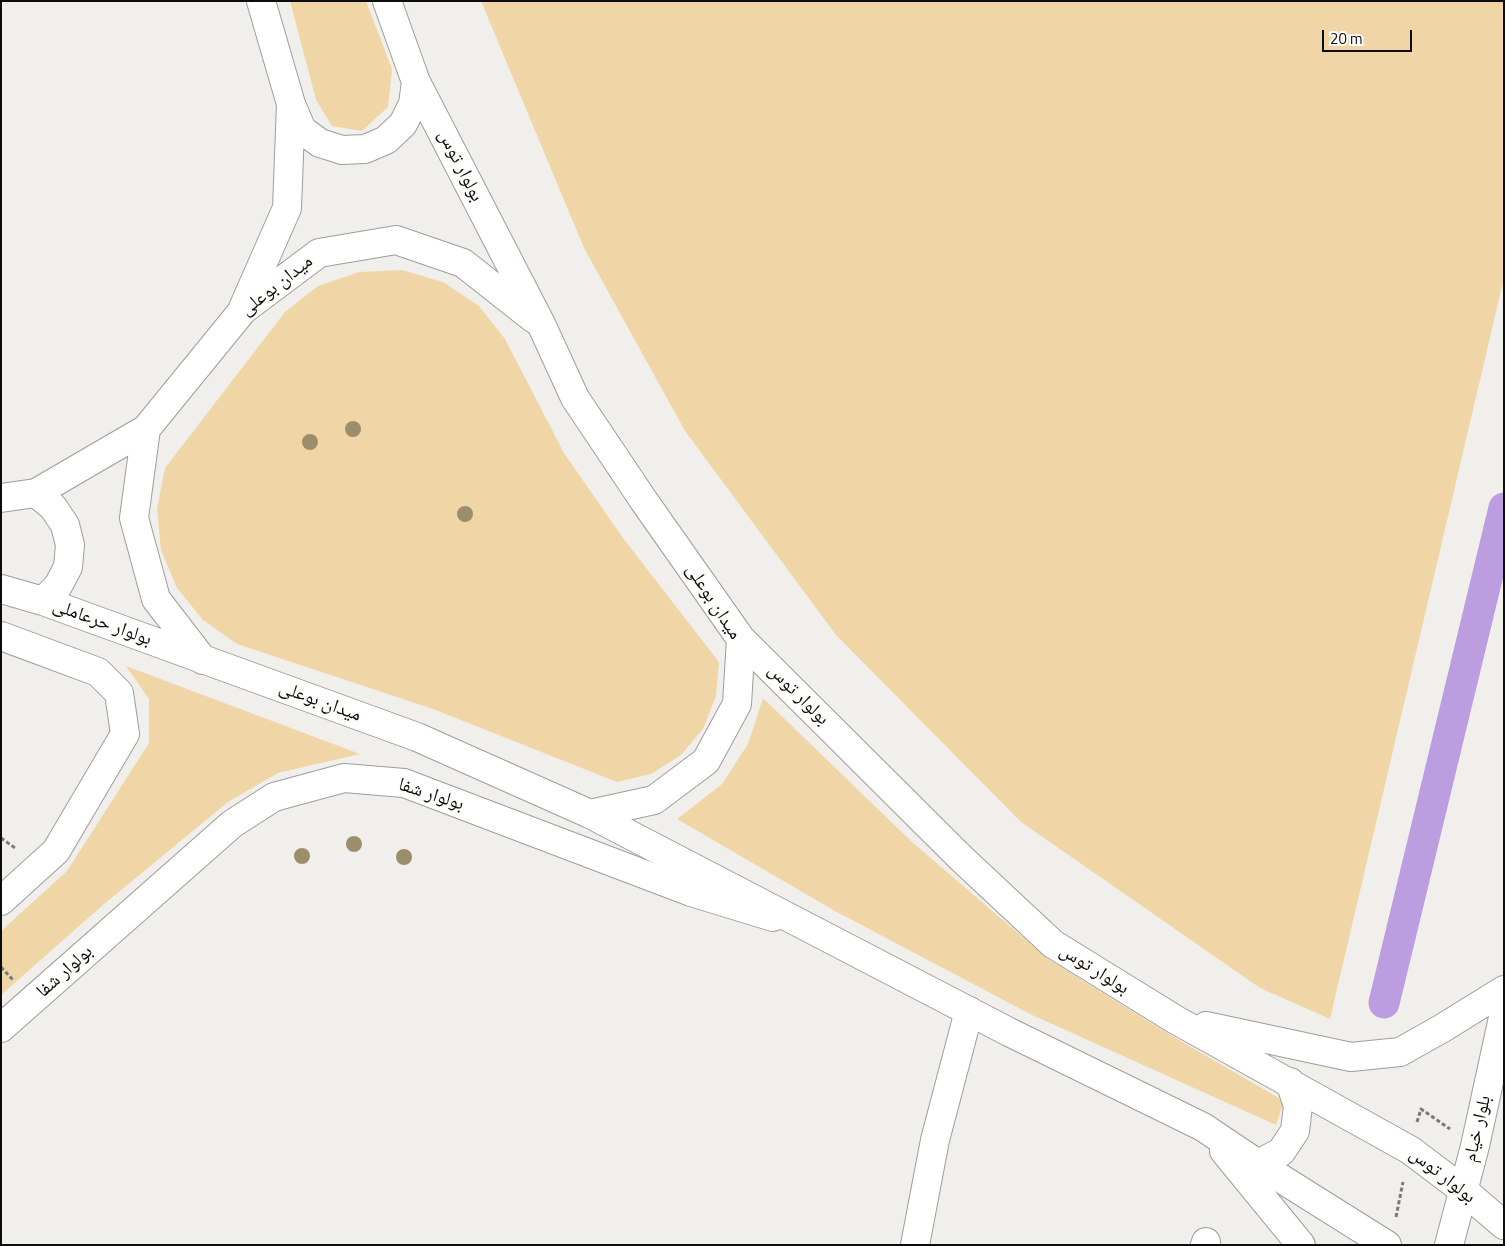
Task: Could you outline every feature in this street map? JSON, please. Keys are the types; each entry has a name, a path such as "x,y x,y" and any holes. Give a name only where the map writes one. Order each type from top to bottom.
{"main road":[{"path":"261,1 291,104 302,130 320,143 342,150 365,149 386,140 403,124 413,104 416,82"},
{"name":"بولوار توس","path":"387,1 416,82 542,326"},
{"path":"243,310 287,208 291,104"},
{"name":"میدان بوعلی","path":"146,429 243,310 319,253 396,240 463,262 542,326 575,398 644,501 741,639 737,704 706,761 654,800 590,814 417,737 203,660"},
{"path":"1,498 36,493 146,429"},
{"path":"146,429 134,518 156,599 203,660"},
{"path":"36,493 53,506 65,525 70,546 68,567 58,586 43,601"},
{"name":"بولوار حرعاملی","path":"1,589 43,601 203,660"},
{"path":"1,636 98,672 119,694 125,734 56,851 1,901"},
{"name":"بولوار توس","path":"741,639 962,859 1053,944 1176,1020 1410,1150 1463,1190 1504,1225"},
{"name":"بولوار شفا","path":"1,1028 232,824 274,797 344,778 404,783 691,892 808,928"},
{"path":"590,814 969,1011 1204,1127 1258,1164 1387,1245"},
{"path":"1176,1020 1351,1057 1400,1052 1504,990"},
{"path":"915,1245 936,1140 969,1011"},
{"name":"بلوار خیام","path":"1449,1245 1504,1013"},
{"path":"1258,1164 1281,1152 1295,1131 1298,1106 1290,1082"},
{"path":"1204,1127 1301,1245"}],"path":[{"path":"1,838 16,847 8,853"}],"shaded area":[{"path":"290,1 366,1 392,69 388,107 362,131 332,126 316,100"},
{"path":"481,1 1504,1 1504,278 1330,1019 1260,988 1021,822 836,635 685,431 584,248"},
{"path":"402,270 443,282 479,306 505,339 564,453 623,538 719,662 716,696 703,729 681,755 651,774 617,782 433,709 237,644 203,620 177,588 161,550 157,509 165,468 285,312 318,286 359,272"},
{"path":"126,666 360,754 278,773 228,802 103,905 1,995 1,931 67,871 149,743 149,699"},
{"path":"763,698 911,841 1048,959 1172,1036 1284,1101 1276,1125 1030,1014 835,911 677,819 722,784 748,744"}],"waterway":[{"path":"1384,1003 1504,508"}]}
